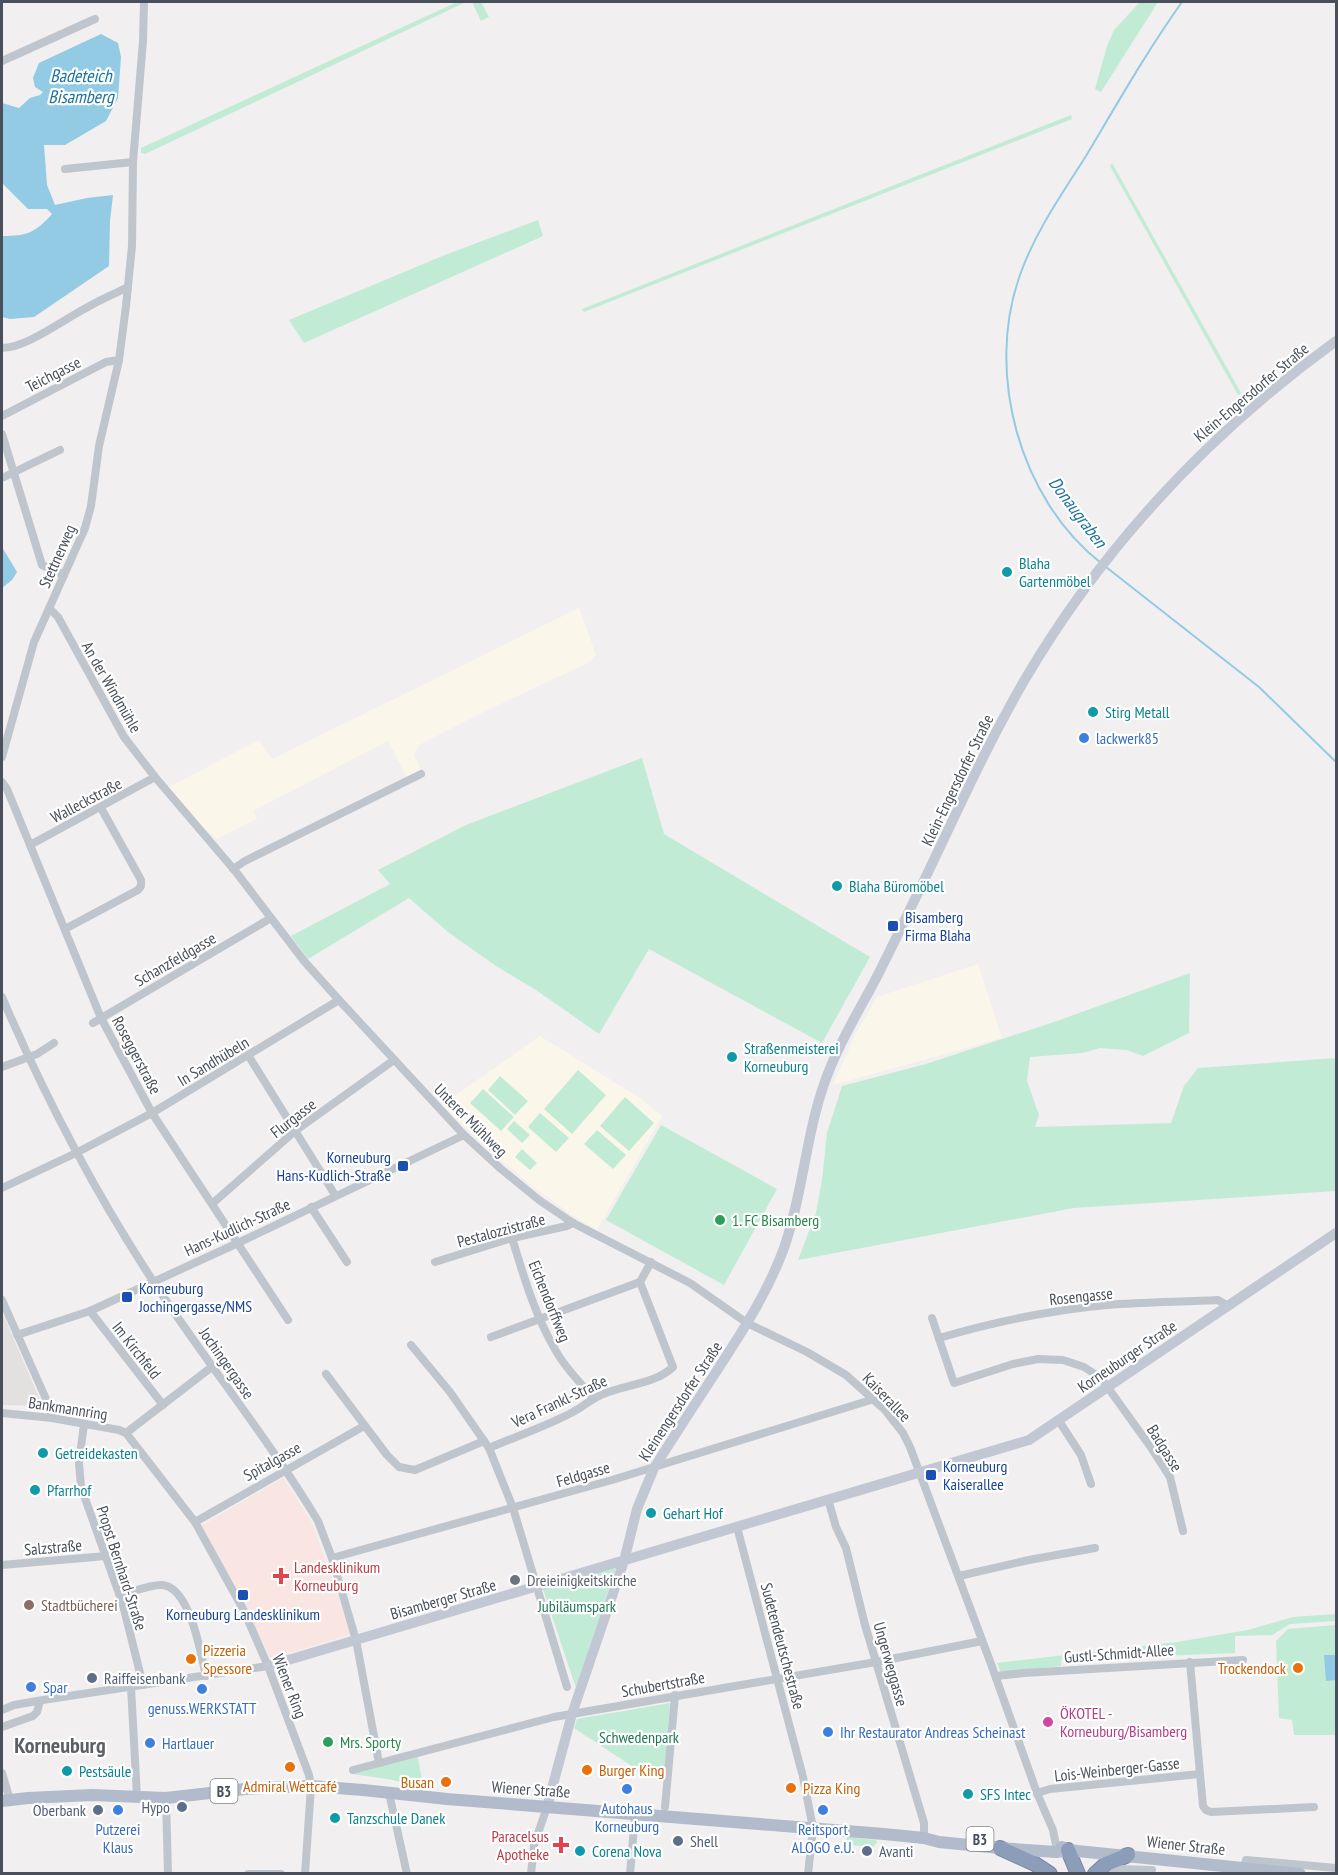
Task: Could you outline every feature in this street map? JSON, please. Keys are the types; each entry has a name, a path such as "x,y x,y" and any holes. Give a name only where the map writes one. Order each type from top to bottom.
{"highway":[{"path":"1060,1844 1070,1874"},
{"path":"1060,1844 1078,1874"},
{"path":"1000,1848 1035,1864 1050,1874"},
{"path":"1095,1874 1106,1864 1128,1855"}],"main road":[{"name":"Klein-Engersdorfer Straße","path":"747,1323 776,1266 791,1227 802,1186 816,1110 832,1062 879,973 1012,703 1055,632 1095,576 1163,494 1218,438 1264,396 1336,341"},
{"name":"Korneuburger Straße","path":"920,1474 1029,1440 1336,1233"},
{"name":"Kleinengersdorfer Straße","path":"547,1807 572,1714 624,1561 637,1509 654,1468 747,1323"},
{"name":"Bisamberger Straße","path":"268,1666 828,1499 920,1474"},
{"name":"Wiener Straße","path":"137,1797 166,1798 266,1787 311,1786 635,1815 813,1828 924,1838 939,1842 1000,1848 1056,1852 1060,1844"},
{"name":"B3","path":"6,1801 82,1796 137,1797"},
{"name":"Wiener Straße","path":"924,1838 940,1835 1060,1844 1128,1855 1305,1871"}],"street":[{"name":"Stettnerweg","path":"2,757 34,642 85,528 91,506 101,435 118,360 128,286 132,246 133,162 144,2"},
{"path":"2,61 95,19"},
{"path":"65,168 133,162"},
{"path":"2,348 24,343 128,286"},
{"name":"Teichgasse","path":"2,416 106,362 118,360"},
{"path":"2,434 42,565 64,575"},
{"path":"2,478 60,450"},
{"name":"An der Windmühle","path":"49,608 58,617 124,737 155,777"},
{"path":"234,869 265,851 421,774"},
{"name":"Unterer Mühlweg","path":"155,777 234,869 304,961 464,1135 539,1200 573,1223 690,1283 747,1323"},
{"name":"Walleckstraße","path":"30,846 155,777"},
{"name":"Roseggerstraße","path":"2,782 7,789 101,1018 152,1113 288,1320"},
{"path":"64,929 138,890 141,886 141,880 101,808"},
{"name":"Schanzfeldgasse","path":"93,1023 272,918"},
{"name":"Jochingergasse","path":"2,997 27,1057 76,1153 153,1281 318,1521 332,1558 356,1640 379,1763"},
{"name":"In Sandhübeln","path":"2,1188 152,1113 339,1000"},
{"path":"2,1067 37,1054 54,1043"},
{"path":"249,1055 335,1195"},
{"name":"Flurgasse","path":"213,1203 295,1131 394,1060"},
{"name":"Hans-Kudlich-Straße","path":"17,1335 90,1311 464,1135"},
{"path":"311,1207 347,1262"},
{"name":"Pestalozzistraße","path":"435,1262 512,1238 573,1223"},
{"name":"Eichendorffweg","path":"512,1238 540,1319 557,1353 593,1398"},
{"path":"491,1337 640,1282 651,1262"},
{"name":"Vera Frankl-Straße","path":"364,1426 399,1467 415,1470 571,1413 593,1398 616,1388 632,1386 666,1372 673,1367 640,1282"},
{"path":"2,1300 50,1408 52,1418"},
{"name":"Rosengasse","path":"939,1338 1002,1321 1106,1305 1218,1300 1228,1306"},
{"name":"Im Kirchfeld","path":"90,1311 163,1405"},
{"path":"932,1318 954,1383 1038,1359 1063,1360 1084,1367 1101,1378 1107,1387"},
{"name":"Kaiserallee","path":"747,1323 807,1352 846,1375 885,1410 903,1433 959,1576 1037,1793 1060,1844"},
{"path":"411,1345 450,1392 487,1444 513,1509 567,1688"},
{"path":"126,1433 213,1366"},
{"path":"326,1374 364,1426"},
{"name":"Badgasse","path":"1107,1387 1170,1477 1184,1531"},
{"name":"Feldgasse","path":"332,1558 654,1468 874,1400"},
{"name":"Bankmannring","path":"2,1413 52,1418 126,1433 195,1522"},
{"path":"1059,1421 1081,1455 1091,1484"},
{"name":"Propst Bernhard-Straße","path":"84,1424 79,1463 81,1487 120,1595 143,1685"},
{"name":"Spitalgasse","path":"195,1522 364,1426"},
{"name":"Ungerweggasse","path":"828,1499 836,1527 846,1548 865,1625 924,1823 924,1838"},
{"name":"Wiener Ring","path":"195,1522 237,1598 268,1666 309,1775 311,1786 305,1874"},
{"name":"Sudetendeutschestraße","path":"737,1527 803,1775 813,1828 808,1874"},
{"path":"959,1576 1095,1548"},
{"name":"Salzstraße","path":"2,1565 106,1556"},
{"path":"120,1595 162,1585 176,1591 192,1622 207,1676"},
{"name":"Schubertstraße","path":"353,1770 554,1717 876,1662 982,1641"},
{"name":"Gustl-Schmidt-Allee","path":"996,1677 1024,1673 1243,1660"},
{"name":"Lois-Weinberger-Gasse","path":"1190,1662 1203,1806 1206,1810 1211,1812 1314,1807"},
{"name":"Bisamberger Straße","path":"2,1710 14,1705 268,1666"},
{"path":"130,1687 137,1797"},
{"path":"665,1807 675,1695"},
{"path":"2,1727 33,1716 37,1712 40,1701"},
{"path":"2,1773 6,1801"},
{"name":"Lois-Weinberger-Gasse","path":"1037,1793 1050,1789 1200,1774"},
{"path":"389,1793 407,1874"},
{"path":"166,1798 168,1874"},
{"path":"531,1874 534,1845 547,1807"},
{"path":"630,1874 635,1815"},
{"path":"1305,1871 1336,1868"},
{"path":"1112,1874 1117,1869 1152,1870"},
{"path":"248,1874 260,1872 281,1874"}],"shaded area":[{"path":"579,608 596,655 590,662 419,745 414,755 421,770 407,777 388,741 253,811 257,819 217,839 182,807 169,787 259,740 272,759"},
{"path":"978,964 1002,1038 833,1085 856,1033 877,997"},
{"path":"540,1036 643,1100 662,1116 597,1230 532,1186 493,1154 442,1105"},
{"path":"2,1312 41,1402 40,1406 2,1405"},
{"name":"Landesklinikum Korneuburg","path":"283,1478 312,1523 351,1634 271,1659 237,1588 201,1526"}],"green space":[{"path":"457,2 466,2 145,154 141,153 141,148"},
{"path":"472,2 481,2 489,17 481,21"},
{"path":"1140,2 1158,2 1101,92 1095,89 1107,46 1114,30"},
{"path":"1071,115 1072,119 584,312 582,309"},
{"path":"1112,163 1241,393 1238,395 1110,166"},
{"path":"538,220 543,236 304,343 289,320 445,255"},
{"path":"642,758 664,834 870,957 822,1043 649,949 599,1034 448,932 409,898 308,959 291,936 390,884 378,870 466,825"},
{"path":"1190,973 1189,1033 1143,1056 1127,1050 1100,1048 1082,1053 1030,1057 1027,1081 1039,1115 1035,1127 1171,1123 1184,1086 1198,1068 1336,1058 1336,1191 1074,1208 798,1260 816,1213 827,1133 842,1086 926,1064 1057,1021"},
{"path":"578,1070 606,1095 572,1134 544,1109"},
{"path":"500,1076 528,1101 515,1115 488,1090"},
{"path":"483,1089 514,1117 501,1131 470,1103"},
{"path":"625,1097 654,1123 629,1151 600,1126"},
{"path":"540,1113 569,1138 556,1152 528,1127"},
{"path":"514,1121 530,1135 522,1143 507,1129"},
{"path":"661,1125 777,1189 724,1285 606,1220"},
{"path":"597,1130 626,1155 613,1169 584,1144"},
{"path":"522,1149 537,1163 530,1170 515,1157"},
{"name":"Jubiläumspark","path":"616,1568 576,1688 543,1589"},
{"path":"1336,1614 1336,1621 1290,1624 1272,1635 1235,1636 1235,1653 1061,1660 1061,1666 1001,1673 997,1663 1177,1642 1248,1630 1293,1617"},
{"path":"1336,1625 1336,1735 1294,1735 1292,1720 1279,1718 1276,1641 1288,1629"},
{"name":"Schwedenpark","path":"670,1703 664,1780 652,1775 650,1778 574,1728 577,1719"},
{"path":"418,1757 423,1787 352,1774"},
{"path":"847,1837 876,1840 877,1842 873,1847 850,1845 846,1841"}],"water":[{"name":"Badeteich Bisamberg","path":"101,34 118,43 121,57 118,98 106,121 65,145 44,145 47,185 55,205 113,195 109,266 34,317 10,319 2,317 2,236 30,232 52,214 47,209 28,209 2,183 2,103 19,108 30,98 40,95 43,92 35,87 33,78 39,63"},
{"path":"2,547 17,572 12,580 2,588"},
{"path":"1324,1655 1336,1655 1336,1680 1326,1681"}],"waterway":[{"name":"Donaugraben","path":"1101,563 1073,536 1049,505 1030,469 1017,431 1009,392 1006,352 1010,313 1020,275 1041,228 1144,59 1182,2"},
{"name":"Donaugraben","path":"1106,567 1259,687 1336,762"}],"place":[{"name":"Blaha Gartenmöbel","path":"1007,572"},
{"name":"Stirg Metall","path":"1093,712"},
{"name":"lackwerk85","path":"1084,738"},
{"name":"Blaha Büromöbel","path":"837,886"},
{"name":"Bisamberg Firma Blaha","path":"893,926"},
{"name":"Straßenmeisterei Korneuburg","path":"732,1057"},
{"name":"Korneuburg Hans-Kudlich-Straße","path":"403,1166"},
{"name":"1. FC Bisamberg","path":"720,1220"},
{"name":"Korneuburg Jochingergasse/NMS","path":"127,1297"},
{"name":"Getreidekasten","path":"43,1453"},
{"name":"Korneuburg Kaiserallee","path":"931,1475"},
{"name":"Pfarrhof","path":"35,1490"},
{"name":"Gehart Hof","path":"651,1513"},
{"name":"Landesklinikum Korneuburg","path":"281,1576"},
{"name":"Dreieinigkeitskirche","path":"515,1580"},
{"name":"Korneuburg Landesklinikum","path":"243,1595"},
{"name":"Stadtbücherei","path":"29,1605"},
{"name":"Pizzeria Spessore","path":"191,1659"},
{"name":"Trockendock","path":"1298,1668"},
{"name":"Raiffeisenbank","path":"92,1678"},
{"name":"Spar","path":"31,1687"},
{"name":"genuss.WERKSTATT","path":"202,1689"},
{"name":"ÖKOTEL - Korneuburg/Bisamberg","path":"1048,1722"},
{"name":"Ihr Restaurator Andreas Scheinast","path":"828,1732"},
{"name":"Mrs. Sporty","path":"328,1742"},
{"name":"Hartlauer","path":"150,1743"},
{"name":"Admiral Wettcafé","path":"290,1767"},
{"name":"Burger King","path":"587,1770"},
{"name":"Pestsäule","path":"67,1771"},
{"name":"Busan","path":"446,1782"},
{"name":"Pizza King","path":"791,1788"},
{"name":"Autohaus Korneuburg","path":"627,1789"},
{"name":"SFS Intec","path":"968,1794"},
{"name":"Hypo","path":"182,1807"},
{"name":"Oberbank","path":"98,1810"},
{"name":"Putzerei Klaus","path":"118,1810"},
{"name":"Reitsport ALOGO e.U.","path":"823,1810"},
{"name":"Tanzschule Danek","path":"335,1818"},
{"name":"Shell","path":"678,1841"},
{"name":"Paracelsus Apotheke","path":"561,1845"},
{"name":"Corena Nova","path":"580,1851"},
{"name":"Avanti","path":"867,1851"}],"district":[{"name":"Korneuburg","path":"60,1745"}]}
